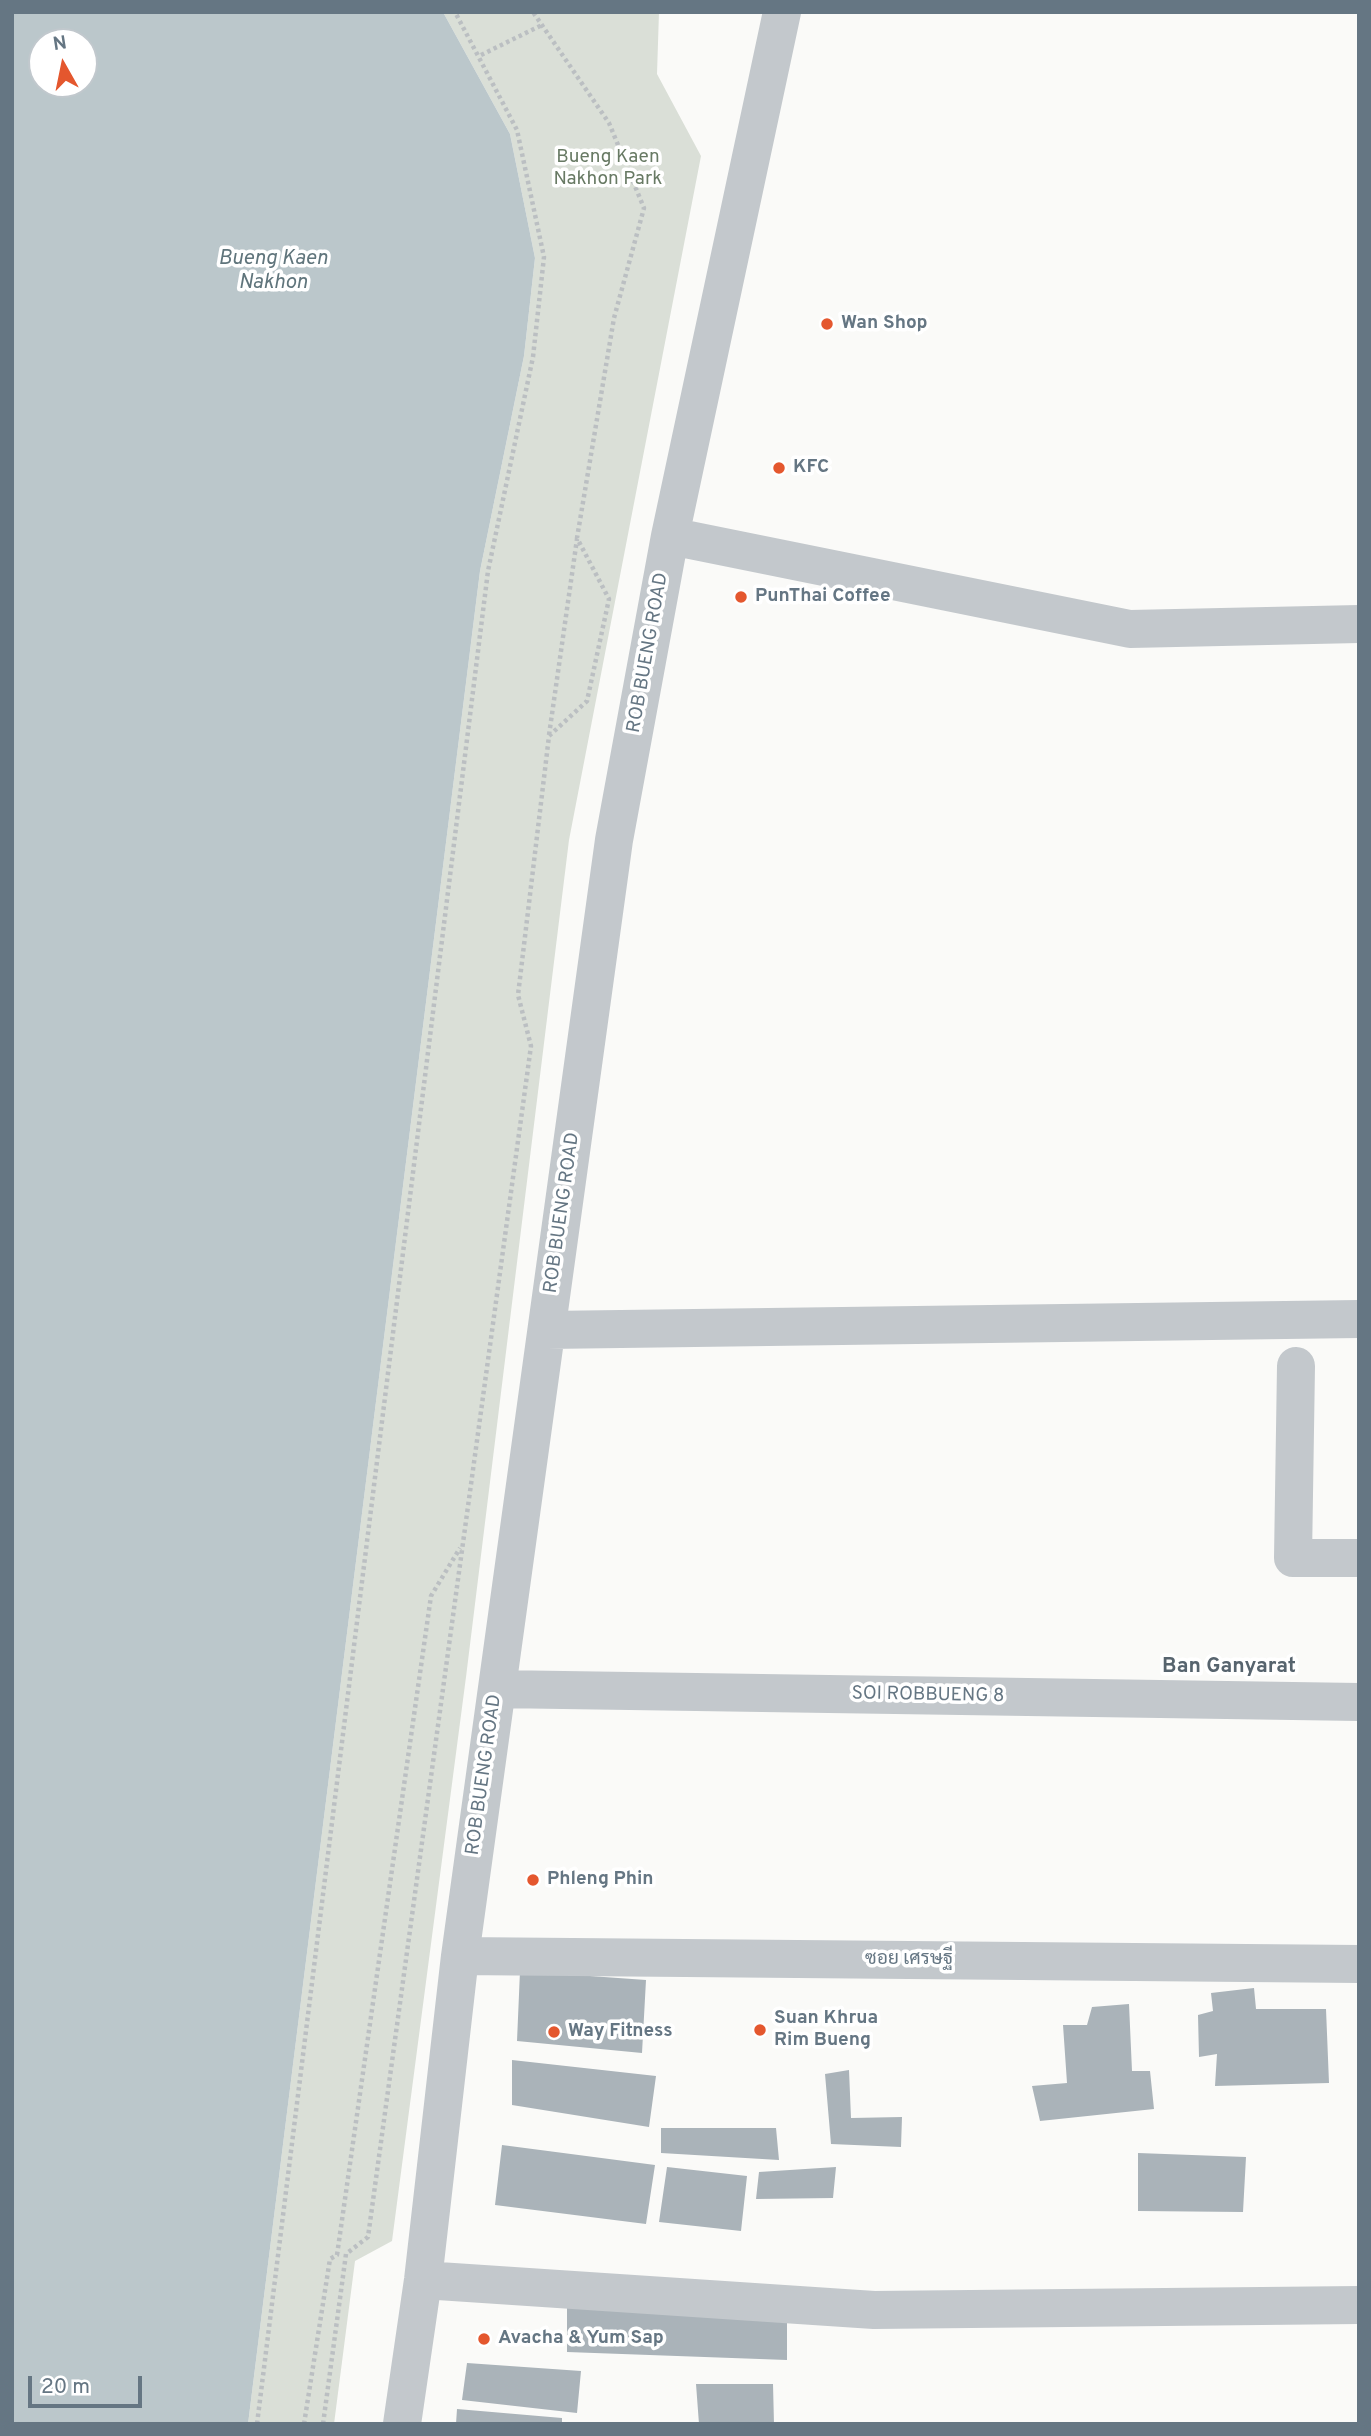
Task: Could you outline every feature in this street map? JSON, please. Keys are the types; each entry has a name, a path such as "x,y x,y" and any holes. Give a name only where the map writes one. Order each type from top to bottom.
{"street":[{"name":"ROB BUENG ROAD","path":"402,2424 423,2280 460,1956 614,840 670,536 782,12"},
{"path":"670,536 1130,629 1359,624"},
{"path":"547,1330 1359,1319"},
{"path":"1296,1366 1293,1558 1359,1558"},
{"name":"SOI ROBBUENG 8","path":"497,1689 1359,1702"},
{"name":"ซอย เศรษฐี","path":"460,1956 1359,1964"},
{"path":"423,2280 874,2310 1359,2305"}],"path":[{"path":"257,2424 488,571 533,357 544,257 517,130 481,55 455,12"},
{"path":"304,2424 330,2259 337,2255 346,2255 368,2237 531,1046 518,995 549,736 577,538 614,318 644,208 609,123 533,12"},
{"path":"481,55 542,25"},
{"path":"549,736 587,702 609,600 577,538"},
{"path":"337,2255 431,1596 463,1544"},
{"path":"323,2424 346,2255"}],"green space":[{"name":"Bueng Kaen Nakhon Park","path":"443,12 659,12 657,74 701,156 569,840 466,1677 392,2241 355,2261 334,2424 248,2424 480,571 524,356 535,258 510,134"}],"water":[{"name":"Bueng Kaen Nakhon","path":"12,12 443,12 510,134 535,258 524,356 480,571 248,2424 12,2424"}],"building":[{"path":"520,1971 646,1980 642,2053 517,2041"},
{"path":"1254,1988 1256,2009 1326,2009 1329,2083 1215,2086 1217,2054 1199,2057 1198,2015 1213,2011 1211,1993"},
{"path":"1129,2004 1132,2071 1150,2071 1154,2109 1040,2121 1032,2086 1067,2083 1063,2025 1087,2025 1092,2007"},
{"path":"512,2060 656,2076 649,2127 512,2105"},
{"path":"849,2070 851,2118 902,2117 901,2147 831,2144 825,2074"},
{"path":"661,2128 776,2128 779,2160 661,2153"},
{"path":"502,2145 655,2165 646,2224 495,2205"},
{"path":"1138,2153 1246,2157 1243,2212 1138,2211"},
{"path":"667,2167 747,2176 741,2231 659,2222"},
{"path":"836,2167 833,2198 756,2199 759,2172"},
{"path":"567,2306 787,2318 787,2360 567,2352"},
{"path":"467,2363 581,2371 577,2413 462,2400"},
{"path":"696,2384 773,2384 774,2424 699,2424"},
{"path":"457,2409 562,2418 562,2424 456,2424"}],"place":[{"name":"Wan Shop","path":"827,324"},
{"name":"KFC","path":"779,468"},
{"name":"PunThai Coffee","path":"741,597"},
{"name":"Phleng Phin","path":"533,1880"},
{"name":"Suan Khrua Rim Bueng","path":"760,2030"},
{"name":"Way Fitness","path":"554,2032"},
{"name":"Avacha & Yum Sap","path":"484,2339"}],"district":[{"name":"Ban Ganyarat","path":"1229,1668"}]}
